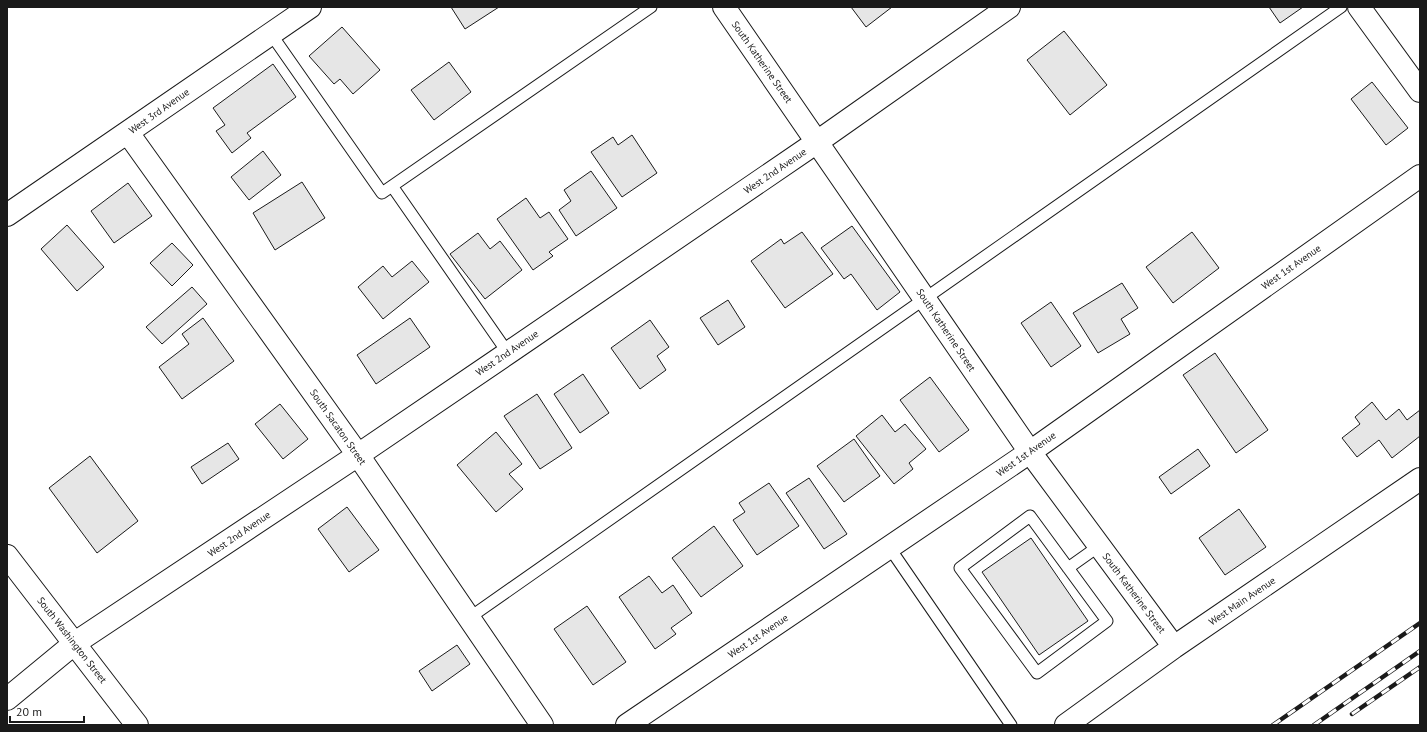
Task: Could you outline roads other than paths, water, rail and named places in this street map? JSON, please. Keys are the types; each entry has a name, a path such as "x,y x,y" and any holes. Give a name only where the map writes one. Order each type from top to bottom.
{"street":[{"name":"West 3rd Avenue","path":"7,215 310,7"},
{"name":"South Katherine Street","path":"724,7 1030,452 1174,647"},
{"name":"West 2nd Avenue","path":"7,700 75,643 358,455 508,353 817,142 1008,7"},
{"path":"1358,7 1420,91"},
{"name":"South Sacaton Street","path":"128,133 358,455 542,725"},
{"name":"West 1st Avenue","path":"627,725 1030,452 1420,176"},
{"name":"West Main Avenue","path":"1066,725 1174,647 1420,479"},
{"name":"South Washington Street","path":"7,556 137,725"}],"lane":[{"path":"271,34 382,193 651,7"},
{"path":"469,618 1341,7"},
{"path":"392,186 508,353"},
{"path":"1030,516 1068,568 1107,621 1037,673 960,568 1030,516"},
{"path":"1068,568 1099,546"},
{"path":"889,547 1011,725"}],"railway":[{"path":"1273,725 1420,623"},
{"path":"1314,725 1420,651"},
{"path":"1352,714 1420,667"}]}
